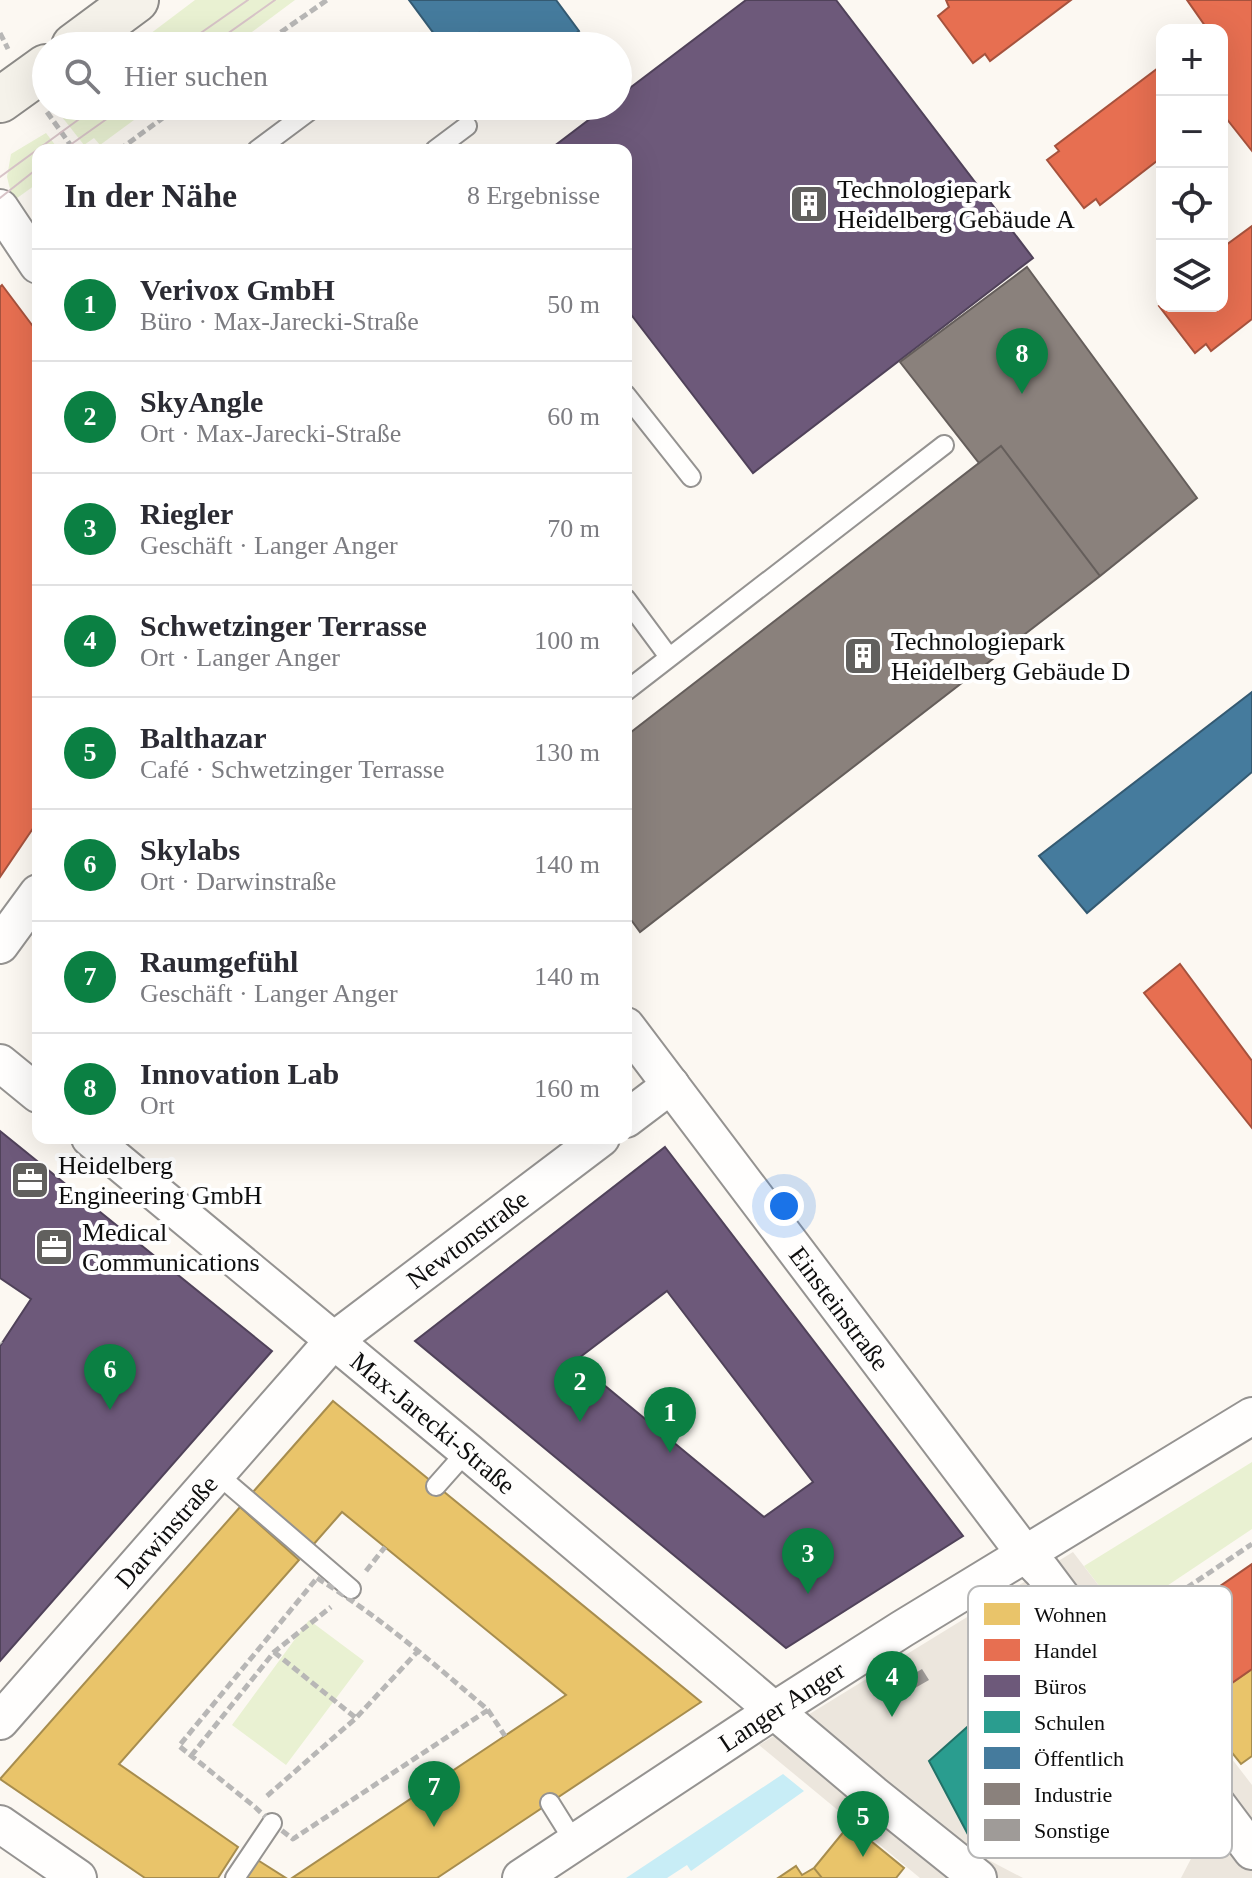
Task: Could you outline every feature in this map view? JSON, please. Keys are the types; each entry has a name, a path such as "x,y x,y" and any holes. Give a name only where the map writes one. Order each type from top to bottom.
{"main road":[{"path":"93,32 136,0"},
{"path":"0,100 32,77"}],"street":[{"path":"0,208 32,256"},
{"path":"0,945 32,901"},
{"name":"Einsteinstraße","path":"632,1034 1025,1554 1053,1586"},
{"path":"0,1063 32,1089"},
{"path":"632,1114 671,1085"},
{"name":"Max-Jarecki-Straße","path":"97,1144 873,1794 978,1878"},
{"name":"Newtonstraße","path":"333,1341 593,1144"},
{"name":"Darwinstraße","path":"0,1721 333,1341"},
{"name":"Langer Anger","path":"974,1586 1252,1416"},
{"name":"Langer Anger","path":"521,1878 775,1710 968,1590"},
{"path":"0,1824 78,1878"},
{"name":"Einsteinstraße","path":"1232,1824 1252,1851"}],"lane":[{"path":"266,144 298,120"},
{"path":"443,144 467,126"},
{"path":"280,134 288,144"},
{"path":"632,403 691,477"},
{"path":"632,686 944,445"},
{"path":"632,607 669,657"},
{"path":"436,1486 467,1451"},
{"path":"216,1473 348,1592"},
{"path":"550,1803 575,1843"},
{"path":"235,1878 272,1823"}],"path":[{"path":"281,32 327,0"},
{"path":"127,144 160,120"},
{"path":"1190,1586 1252,1544"},
{"path":"191,1756 274,1652 348,1592 385,1547"},
{"path":"488,1710 293,1839 179,1746 317,1578 348,1592 419,1650 488,1710 505,1736"},
{"path":"267,1797 356,1718 419,1650"},
{"path":"274,1652 356,1718"}],"green space":[{"path":"195,0 295,0 252,32 153,32"},
{"path":"64,120 134,120 101,144 94,138 83,144"},
{"path":"46,133 54,144 32,144 32,187 13,201 7,177 11,154"},
{"path":"1252,1462 1252,1529 1167,1586 1099,1586 1084,1566"},
{"path":"309,1620 364,1661 286,1765 232,1725"}],"shaded area":[{"path":"1073,1552 1099,1586 1018,1586"},
{"path":"968,1617 968,1727 930,1761 968,1834 968,1858 985,1858 1023,1878 920,1878 759,1745"},
{"path":"1232,1759 1252,1785 1252,1878 1181,1878 1191,1858 1232,1858"}],"water":[{"path":"783,1774 804,1791 691,1871 687,1865 667,1878 626,1878"}],"building: Wohnen":[{"path":"333,1401 701,1702 437,1878 292,1878 566,1695 342,1512 313,1545 253,1492"},
{"path":"240,1507 299,1560 119,1764 238,1847 218,1878 145,1878 0,1779"},
{"path":"1252,1669 1252,1756 1241,1764 1232,1753 1232,1683"},
{"path":"850,1824 904,1868 896,1878 822,1878 814,1868"},
{"path":"256,1859 286,1878 243,1878"},
{"path":"796,1866 802,1875 814,1868 822,1878 778,1878"}],"building: Handel":[{"path":"946,0 1071,0 990,61 985,54 973,63 938,16 949,7"},
{"path":"1187,0 1252,0 1252,151 1228,121 1228,24 1204,24"},
{"path":"1156,70 1156,162 1100,205 1096,199 1084,208 1047,160 1059,151 1055,146"},
{"path":"1252,226 1252,319 1211,351 1206,344 1195,353 1164,312 1228,312 1228,244"},
{"path":"2,285 32,325 32,830 0,877"},
{"path":"1180,964 1252,1061 1252,1128 1144,993"},
{"path":"1252,1564 1252,1669 1232,1683 1232,1586 1220,1586"}],"building: Büros":[{"name":"Technologiepark Heidelberg Gebäude A","path":"746,0 836,0 1033,258 753,473 632,316 632,144 557,144 589,120 632,120 632,86"},
{"path":"0,1131 272,1351 0,1661 0,1346 31,1299 0,1278"},
{"path":"665,1147 963,1536 786,1648 415,1341","holes":["667,1291 813,1482 764,1517 575,1361"]}],"building: Schulen":[{"path":"968,1726 968,1834 929,1761"}],"building: Öffentlich":[{"path":"409,0 556,0 579,31 578,32 433,32"},
{"path":"1252,692 1252,772 1087,913 1039,856"}],"building: Industrie":[{"path":"1027,267 1197,498 1100,576 1001,446 979,463 900,362"},
{"name":"Technologiepark Heidelberg Gebäude D","path":"1001,446 1100,576 640,932 632,921 632,731"}],"building: Sonstige":[{"path":"922,1669 929,1680 908,1692 902,1681"}],"tram line":[{"path":"202,32 248,0"},
{"path":"230,32 275,0"},
{"path":"45,144 78,120"},
{"path":"71,144 105,120"},
{"path":"0,177 32,154"},
{"path":"0,198 32,173"}],"place":[{"name":"Technologiepark Heidelberg Gebäude A","path":"809,204"},
{"name":"Innovation Lab","path":"1022,394"},
{"name":"Technologiepark Heidelberg Gebäude D","path":"863,656"},
{"name":"Heidelberg Engineering GmbH","path":"30,1180"},
{"name":"Medical Communications","path":"54,1247"},
{"name":"Skylabs","path":"110,1410"},
{"name":"SkyAngle","path":"580,1422"},
{"name":"Verivox GmbH","path":"670,1453"},
{"name":"Riegler","path":"808,1594"},
{"name":"Schwetzinger Terrasse","path":"892,1717"},
{"name":"Raumgefühl","path":"434,1827"},
{"name":"Balthazar","path":"863,1857"}]}
